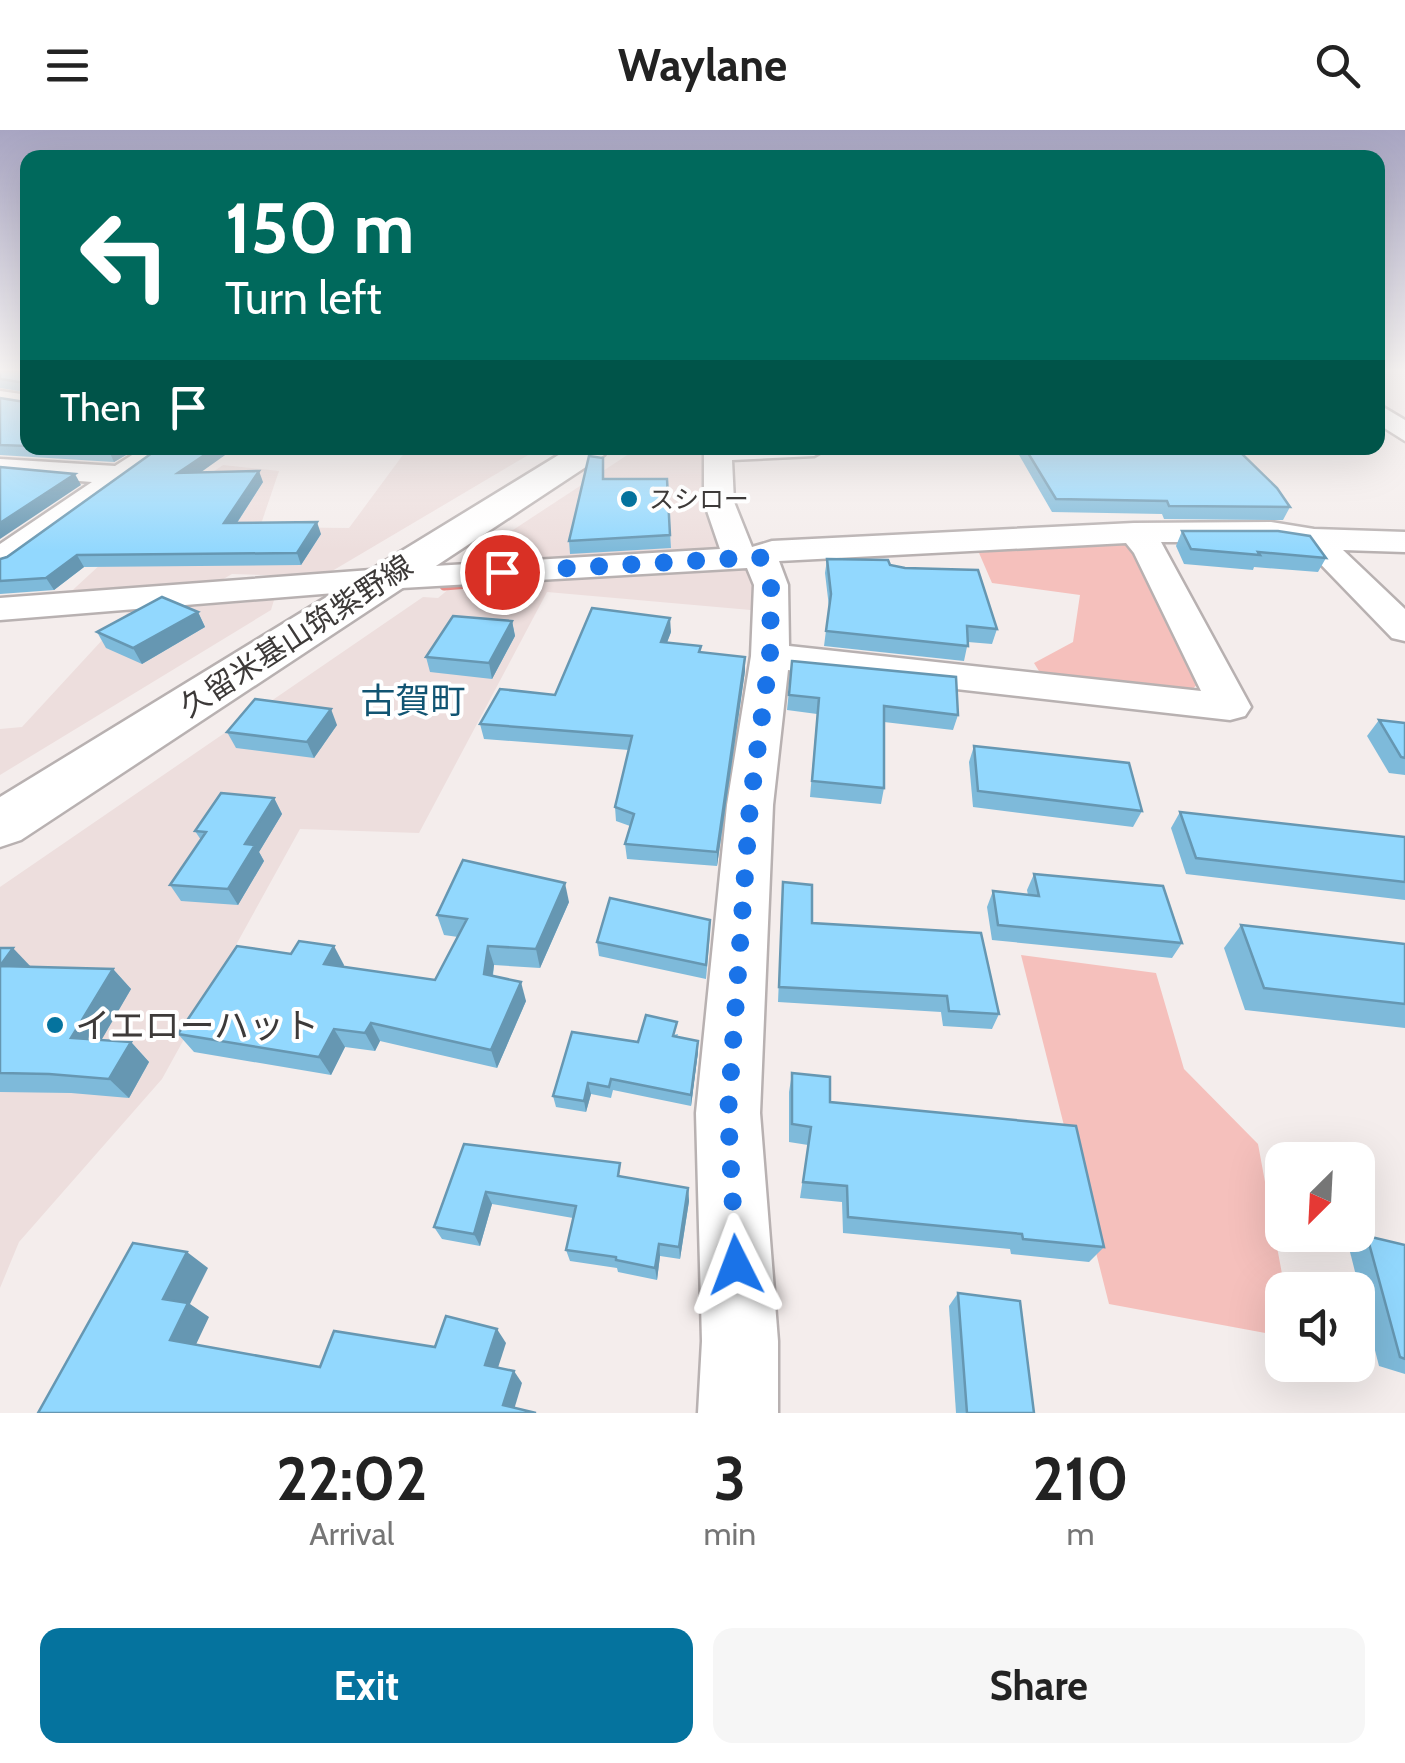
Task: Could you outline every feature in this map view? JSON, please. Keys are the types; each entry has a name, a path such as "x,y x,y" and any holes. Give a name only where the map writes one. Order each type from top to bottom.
{"main road":[{"name":"久留米基山筑紫野線","path":"0,825 581,455"}],"street":[{"path":"0,559 15,539 149,455"},
{"path":"718,455 719,502 771,585 770,656 750,805 728,1113 740,1341 738,1413"},
{"path":"0,464 119,475"},
{"path":"0,609 750,557 772,552 1134,533 1271,532 1314,539 1405,542"},
{"path":"770,656 1230,707 1149,549 1134,533"},
{"path":"1314,539 1405,630"}],"shaded area":[{"path":"403,455 528,455 322,577 232,574 211,586 63,599 167,503 223,465 279,471 260,527 349,528"},
{"path":"627,455 710,455 712,509 729,551 471,569 493,543"},
{"path":"1126,542 1201,680 1192,690 1042,676 1034,663 1073,642 1080,595 992,583 976,546"},
{"path":"751,568 762,611 547,592 419,833 300,829 162,1079 19,1242 0,1288 0,887 423,597 438,598 450,588"},
{"path":"274,600 271,610 0,775 0,729 22,727 128,612"},
{"path":"1021,955 1156,973 1184,1069 1258,1144 1265,1182 1265,1252 1278,1252 1282,1272 1265,1272 1265,1333 1109,1304"}],"building":[{"path":"0,431 20,431 20,446 0,445"},
{"path":"149,455 205,455 178,473 259,471 224,523 317,522 297,553 77,555 46,578 0,581 0,559"},
{"path":"1029,455 1243,455 1277,488 1290,507 1169,506 1167,501 1056,499"},
{"path":"589,456 603,458 603,479 667,479 670,535 569,541"},
{"path":"0,467 75,474 0,523"},
{"path":"1182,531 1278,531 1310,536 1326,558 1191,549"},
{"path":"827,559 888,560 890,565 905,568 978,570 997,629 967,626 968,646 826,631 831,594"},
{"path":"162,597 198,612 133,648 97,632"},
{"path":"592,608 670,618 661,642 701,646 699,652 745,657 717,852 625,844 634,814 615,807 632,736 480,724 500,689 555,695"},
{"path":"453,616 512,621 489,663 426,657"},
{"path":"792,661 956,677 958,715 884,706 884,788 812,781 819,698 789,695"},
{"path":"255,699 331,709 307,742 227,732"},
{"path":"1379,720 1405,723 1405,758 1401,757"},
{"path":"974,746 1129,763 1142,811 978,791"},
{"path":"221,793 274,798 245,844 255,845 228,889 170,885 206,832 195,831"},
{"path":"1180,812 1405,837 1405,882 1196,858"},
{"path":"463,860 565,883 536,949 488,946 484,974 521,982 491,1050 371,1023 365,1033 334,1029 319,1057 178,1034 237,946 291,954 299,941 334,946 324,964 435,980 467,919 437,915"},
{"path":"1034,874 1163,886 1182,943 998,925 993,891 1039,896"},
{"path":"783,882 812,885 812,923 981,933 999,1014 949,1011 947,996 779,987"},
{"path":"610,898 710,920 706,965 597,942"},
{"path":"1241,925 1405,944 1405,1004 1264,988"},
{"path":"0,948 13,948 0,966"},
{"name":"イエローハット","path":"0,966 113,969 71,1038 131,1042 109,1079 0,1073"},
{"path":"646,1015 677,1022 673,1036 698,1041 691,1095 611,1079 609,1087 588,1083 584,1101 553,1096 572,1032 638,1042"},
{"path":"792,1073 830,1077 830,1102 1076,1126 1104,1247 1023,1239 1022,1234 848,1217 847,1186 803,1182 811,1127 792,1124"},
{"path":"464,1144 620,1163 618,1176 688,1188 679,1247 659,1244 655,1268 616,1257 566,1250 576,1206 486,1192 474,1234 434,1227"},
{"path":"1375,1238 1405,1245 1405,1359 1400,1357 1371,1252 1375,1252"},
{"path":"133,1243 187,1252 163,1299 188,1303 170,1340 320,1367 334,1331 435,1347 446,1316 497,1329 485,1365 514,1371 503,1405 536,1413 38,1413"},
{"path":"958,1293 1020,1301 1034,1413 967,1413"}],"waterway":[{"path":"444,586 469,584"}],"place":[{"name":"スシロー","path":"629,499"},
{"name":"イエローハット","path":"55,1025"}],"district":[{"name":"古賀町","path":"413,700"}],"route":[{"path":"502,572 760,557 771,585 770,656 750,805 728,1113 736,1265"}]}
